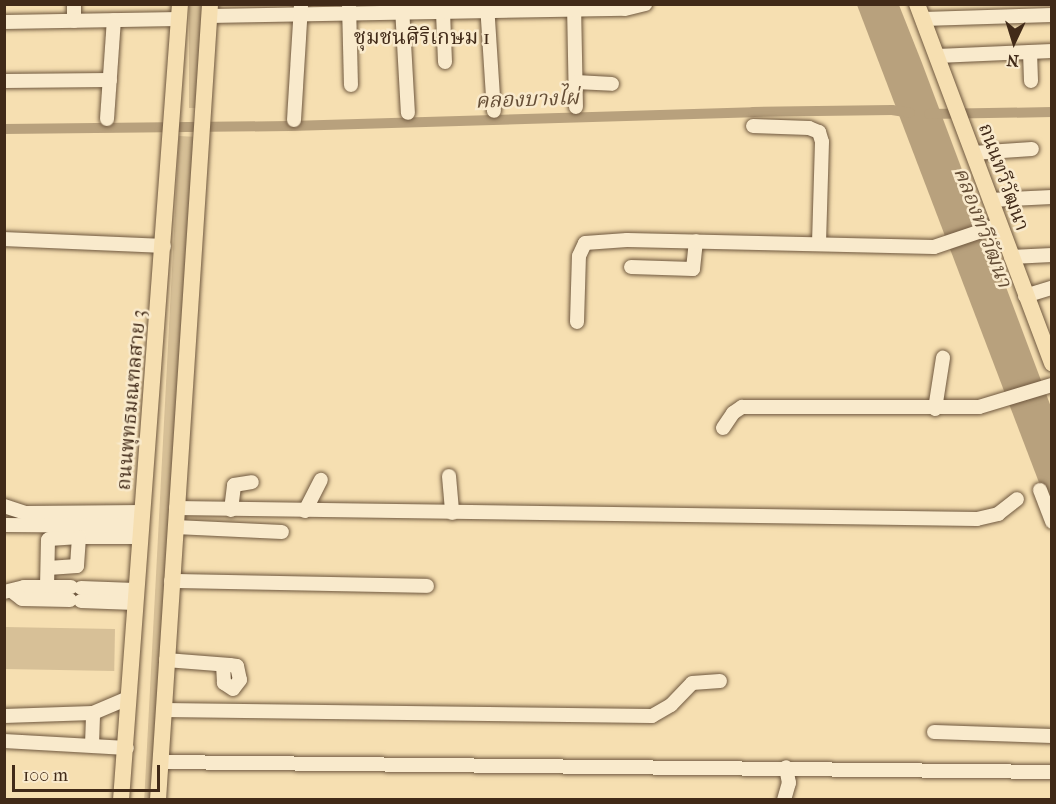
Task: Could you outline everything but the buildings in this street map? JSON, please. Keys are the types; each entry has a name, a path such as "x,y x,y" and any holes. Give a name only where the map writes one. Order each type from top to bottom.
{"main road":[{"name":"ถนนพุทธมณฑลสาย 3","path":"121,800 127,748 135,597 165,246 180,12"},
{"name":"ถนนทวีวัฒนา","path":"920,12 1025,296 1049,353"},
{"path":"158,800 171,581 201,171 209,17"}],"street":[{"path":"74,4 74,21"},
{"path":"209,17 300,10 402,9 443,12 531,7 625,9 645,4"},
{"path":"574,7 576,107"},
{"path":"487,8 494,111"},
{"path":"402,9 408,113"},
{"path":"294,120 300,10"},
{"path":"349,10 351,85"},
{"path":"4,22 114,20 180,12"},
{"path":"443,12 445,62"},
{"path":"920,12 1052,15"},
{"path":"107,119 114,20"},
{"path":"937,56 1052,51"},
{"path":"1030,52 1031,81"},
{"path":"4,81 110,80"},
{"path":"576,82 612,84"},
{"path":"753,126 819,132 822,142 819,243"},
{"path":"973,153 1032,149"},
{"path":"990,200 1052,197"},
{"path":"577,322 582,245 627,240 934,247 999,225"},
{"path":"4,239 165,246"},
{"path":"631,267 693,268 696,241"},
{"path":"1011,257 1052,255"},
{"path":"1025,296 1052,288"},
{"path":"934,409 943,358"},
{"path":"723,428 733,413 742,406 934,409 990,405 1046,387"},
{"path":"449,476 452,513"},
{"path":"305,511 321,480"},
{"path":"235,530 234,485 252,482"},
{"path":"1040,490 1052,522"},
{"path":"176,508 977,519 998,514 1017,499"},
{"path":"4,506 26,513 142,525"},
{"path":"4,525 142,525"},
{"path":"48,587 49,538 79,537 142,525"},
{"path":"175,527 282,532"},
{"path":"48,568 77,566 79,537"},
{"path":"171,581 427,586"},
{"path":"9,592 24,586 48,587 76,594"},
{"path":"9,592 22,599 76,594 135,597"},
{"path":"166,660 223,665"},
{"path":"163,710 652,716 671,705 692,683 720,681"},
{"path":"4,716 93,712 129,698"},
{"path":"92,745 93,712"},
{"path":"934,732 1052,736"},
{"path":"4,741 127,748"},
{"path":"160,762 786,767 1052,772"},
{"path":"784,800 789,783 786,767"}],"shaded area":[{"path":"189,5 205,5 205,108 189,108"},
{"path":"179,136 198,137 163,800 144,800"},
{"path":"5,627 115,629 114,671 4,669"}],"water":[{"name":"คลองทวีวัฒนา","path":"857,5 899,5 922,63 1051,407 1051,514"}],"waterway":[{"name":"คลองบางไผ่","path":"4,129 290,126 753,112 892,110 910,113"},
{"name":"คลองบางไผ่","path":"929,114 1052,112"}],"district":[{"name":"ชุมชนศิริเกษม 1","path":"422,37"}]}
